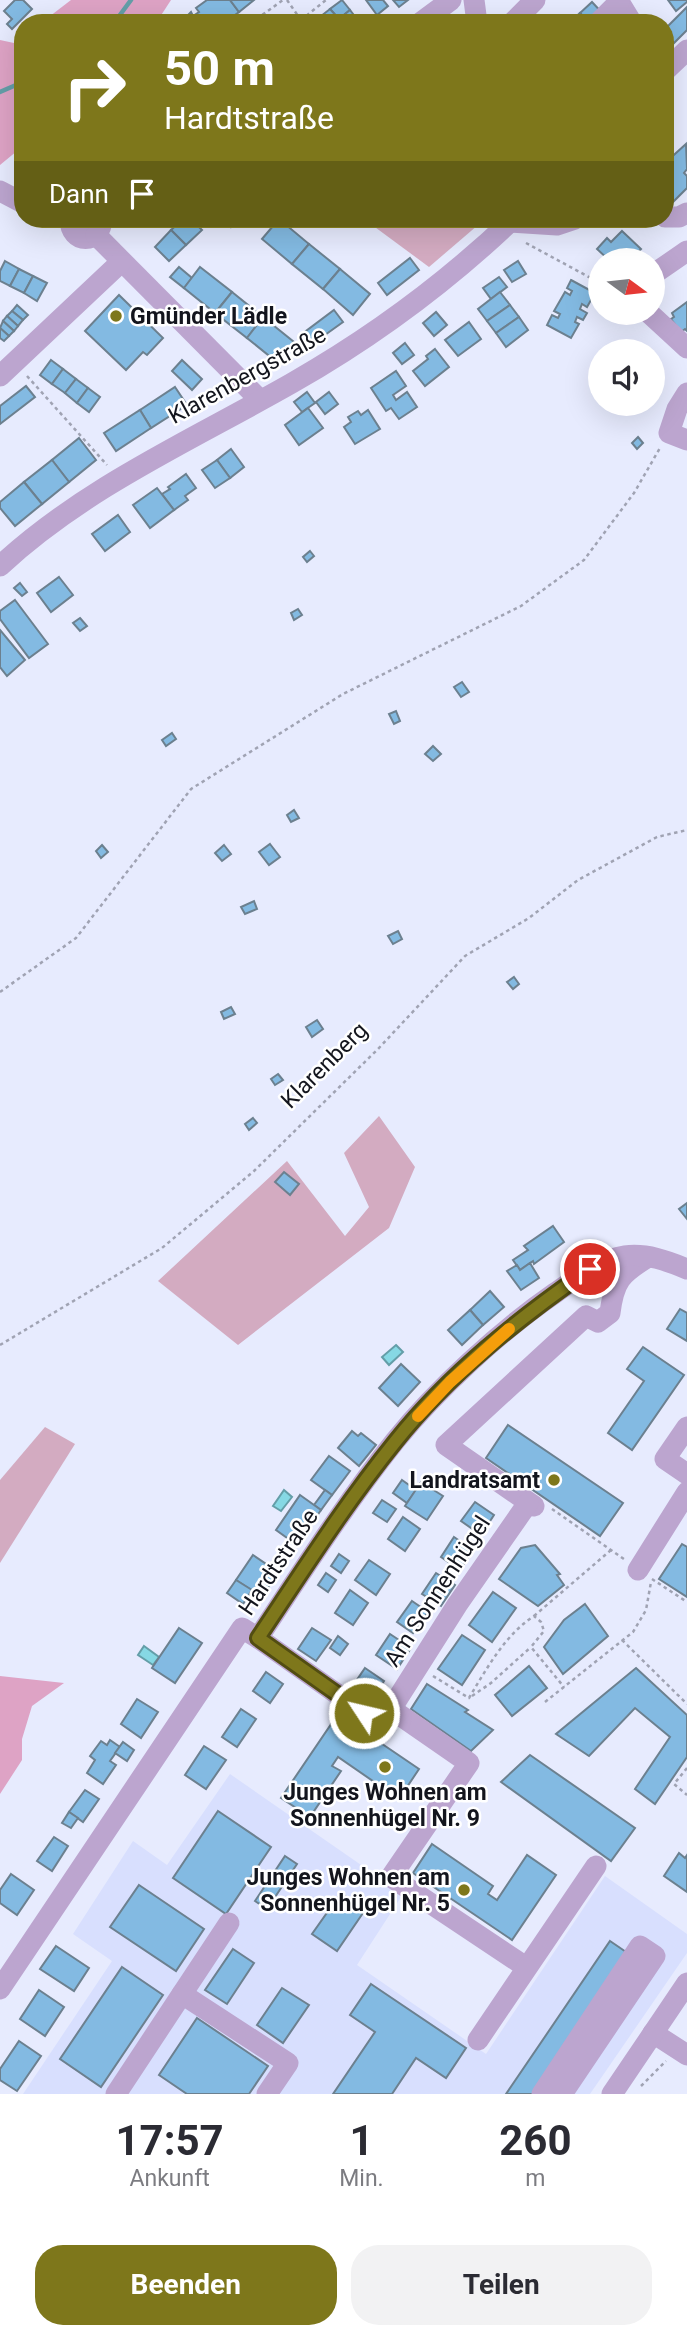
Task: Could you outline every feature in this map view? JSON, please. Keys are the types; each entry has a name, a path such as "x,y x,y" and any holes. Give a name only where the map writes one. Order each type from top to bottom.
{"street":[{"path":"432,14 451,0"},
{"path":"521,14 536,0"},
{"path":"607,14 619,1"},
{"path":"674,62 687,50"},
{"path":"72,228 77,235 90,238 98,228"},
{"path":"100,228 121,262 260,400"},
{"name":"Klarenbergstraße","path":"0,566 74,508 139,465 330,360 453,272 501,228"},
{"path":"665,266 687,251"},
{"path":"8,370 121,262"},
{"path":"663,326 687,348"},
{"path":"678,437 677,409 687,393"},
{"name":"Hardtstraße","path":"0,1989 242,1628 258,1638 390,1448 450,1382 533,1308 590,1269 616,1257 629,1255 649,1257 687,1269"},
{"path":"531,1504 446,1445 586,1316 598,1322 610,1313 612,1293 624,1272 649,1257"},
{"path":"687,1427 665,1459 687,1474"},
{"path":"645,1574 687,1492"},
{"name":"Am Sonnenhügel","path":"391,1709 457,1605 531,1504"},
{"path":"258,1638 364,1713 378,1714 391,1709 469,1763 391,1877 526,1967"},
{"path":"478,2040 596,1866"},
{"path":"116,2094 229,1923"},
{"path":"542,2094 640,1945 655,1956 562,2094"},
{"path":"612,2094 687,1983"},
{"path":"182,1994 288,2063 267,2094"},
{"path":"653,2033 681,2051"}],"path":[{"path":"264,14 285,0 296,14"},
{"path":"310,14 327,0"},
{"path":"513,228 516,237 588,276"},
{"path":"8,370 120,478"},
{"path":"0,992 76,937 191,789 343,694 521,606 584,560 678,437"},
{"name":"Klarenberg","path":"0,1345 162,1248 254,1171 378,1049 465,956 529,918 578,880 657,837 687,830"},
{"path":"531,1504 538,1499 687,1602"},
{"path":"469,1698 516,1629 611,1550"},
{"path":"545,1702 633,1632 646,1610 645,1574"},
{"path":"469,1698 491,1683 531,1647 544,1631 541,1622 534,1616"},
{"path":"622,1640 687,1704"},
{"path":"531,1647 564,1687"},
{"path":"434,1676 469,1698"},
{"path":"687,1768 674,1784 687,1795"},
{"path":"639,2087 681,2051"}],"shaded area":[{"path":"71,0 171,0 162,14 53,14"},
{"path":"0,40 14,43 14,153 0,165"},
{"path":"376,228 474,228 429,267"},
{"path":"379,1116 415,1167 389,1228 238,1345 158,1281 287,1161 345,1236 369,1207 344,1153"},
{"path":"396,1345 403,1352 389,1365 382,1357"},
{"path":"45,1427 75,1444 0,1563 0,1480"},
{"path":"284,1490 292,1497 281,1511 273,1506"},
{"path":"144,1646 159,1657 153,1665 138,1655"},
{"path":"0,1676 64,1683 32,1706 22,1739 22,1760 0,1794"},
{"path":"230,1774 403,1894 357,1965 486,2054 605,1876 687,1934 687,1953 590,2094 23,2094 112,1961 73,1934 133,1841 167,1865"}],"building":[{"path":"15,0 23,0 32,9 27,14 14,14 12,29 7,24 12,19 4,11"},
{"path":"207,0 230,0 239,12 196,14 199,12 196,8"},
{"path":"230,0 254,0 239,12"},
{"path":"342,0 350,10 345,14 334,14 330,9"},
{"path":"366,0 383,0 388,6 376,14"},
{"path":"393,0 408,0 399,7"},
{"path":"668,0 687,0 687,2 676,11"},
{"path":"592,2 603,14 581,14"},
{"path":"687,7 687,30 674,43 674,20"},
{"path":"686,144 687,169 684,173 687,176 687,188 674,201 674,155"},
{"path":"200,228 202,230 186,245 171,230"},
{"path":"271,228 290,228 309,244 292,264 262,239"},
{"path":"171,230 186,245 169,261 155,247"},
{"path":"622,231 640,248 598,248 607,238 611,242"},
{"path":"309,244 340,269 323,289 292,264"},
{"path":"410,258 419,270 387,295 378,283"},
{"path":"5,261 19,269 10,286 0,281 0,271"},
{"path":"518,261 526,274 512,282 504,270"},
{"path":"179,267 192,278 184,288 170,277"},
{"path":"200,267 232,292 215,313 184,288"},
{"path":"19,269 33,276 24,293 10,286"},
{"path":"340,269 370,294 353,315 323,289"},
{"path":"33,276 47,283 37,301 24,293"},
{"path":"499,277 507,287 491,299 483,288"},
{"path":"571,280 588,289 588,305 582,304 580,309 587,313 583,320 577,317 575,322 579,324 571,338 547,325 552,315 558,318 560,314 554,311 565,292 570,295 572,291 567,288"},
{"path":"232,292 263,317 247,338 215,313"},
{"path":"500,292 510,305 487,321 478,309"},
{"path":"119,295 163,338 147,355 143,352 126,370 85,331"},
{"path":"687,302 687,331 685,329 681,332 671,319 674,317 672,313"},
{"path":"17,305 28,315 23,320 12,311"},
{"path":"510,305 519,317 496,333 487,321"},
{"path":"334,310 343,322 311,345 302,334"},
{"path":"12,311 23,320 18,326 7,316"},
{"path":"436,312 447,325 434,336 423,323"},
{"path":"7,316 18,326 14,331 3,321"},
{"path":"263,317 294,342 278,363 247,338"},
{"path":"519,317 528,330 506,347 496,333"},
{"path":"3,321 14,331 9,336 0,328"},
{"path":"469,322 481,339 458,356 445,340"},
{"path":"0,328 9,336 4,341 0,338"},
{"path":"405,343 414,355 402,364 393,353"},
{"path":"435,349 449,367 425,386 413,371 428,359 426,356"},
{"path":"51,360 63,369 52,384 40,375"},
{"path":"182,360 202,379 192,390 172,371"},
{"path":"63,369 76,379 65,393 52,384"},
{"path":"396,371 406,386 393,395 396,400 407,392 417,407 399,419 391,408 386,411 371,388"},
{"path":"76,379 88,388 77,403 65,393"},
{"path":"26,386 35,397 0,424 0,406"},
{"path":"175,387 187,405 151,428 140,410"},
{"path":"88,388 100,397 89,412 77,403"},
{"path":"307,392 315,403 302,412 294,402"},
{"path":"329,392 338,404 325,414 316,402"},
{"path":"308,408 323,428 299,445 285,425"},
{"path":"140,410 151,428 116,451 104,433"},
{"path":"368,410 380,429 355,444 344,427 351,422 348,417 358,411 361,415"},
{"path":"638,437 643,443 637,449 632,443"},
{"path":"79,438 96,460 69,482 52,460"},
{"path":"231,449 244,467 230,478 217,460"},
{"path":"52,460 69,482 42,504 24,482"},
{"path":"217,460 230,478 215,488 202,470"},
{"path":"186,474 196,488 185,496 188,500 174,510 162,494"},
{"path":"24,482 42,504 15,526 0,508 0,502"},
{"path":"157,488 174,510 150,528 133,505"},
{"path":"118,515 130,532 105,551 92,534"},
{"path":"310,551 314,556 307,562 303,557"},
{"path":"59,577 73,595 51,612 37,593"},
{"path":"20,583 27,592 22,596 14,588"},
{"path":"15,600 48,644 29,658 0,619 0,611"},
{"path":"298,609 302,615 294,620 291,613"},
{"path":"80,618 87,626 80,631 73,623"},
{"path":"0,630 25,660 7,676 0,667"},
{"path":"462,682 469,692 461,697 454,687"},
{"path":"396,711 400,721 394,724 389,714"},
{"path":"172,733 176,739 166,746 162,740"},
{"path":"433,746 441,754 433,761 425,754"},
{"path":"294,810 299,818 291,822 287,815"},
{"path":"270,844 280,857 269,865 259,852"},
{"path":"102,845 108,852 101,858 96,851"},
{"path":"224,845 231,854 222,861 215,853"},
{"path":"254,901 257,909 245,914 241,907"},
{"path":"398,931 402,939 393,944 388,936"},
{"path":"514,977 519,984 513,989 507,982"},
{"path":"231,1007 235,1014 224,1019 221,1012"},
{"path":"317,1020 323,1029 312,1037 306,1027"},
{"path":"278,1074 283,1080 275,1085 271,1079"},
{"path":"253,1118 257,1123 249,1130 245,1124"},
{"path":"284,1172 299,1184 290,1195 275,1182"},
{"path":"687,1203 687,1219 679,1209"},
{"path":"553,1226 564,1242 534,1264 533,1261 520,1270 513,1260 528,1250 524,1246"},
{"path":"530,1263 539,1278 521,1290 507,1271 517,1265 520,1270"},
{"path":"490,1291 504,1307 483,1325 470,1310"},
{"path":"680,1309 687,1313 687,1341 667,1329"},
{"path":"470,1310 483,1325 462,1345 448,1330"},
{"path":"643,1347 684,1375 632,1450 608,1433 644,1381 627,1369"},
{"path":"401,1364 420,1382 398,1406 379,1388"},
{"name":"Landratsamt","path":"508,1425 623,1503 600,1536 486,1458"},
{"path":"352,1431 358,1436 361,1433 376,1445 359,1466 338,1448"},
{"path":"329,1456 350,1471 332,1495 311,1480"},
{"path":"402,1480 416,1490 407,1503 393,1493"},
{"path":"421,1482 443,1496 427,1520 405,1506"},
{"path":"325,1490 332,1495 321,1510 314,1505"},
{"path":"300,1495 321,1510 297,1545 276,1530"},
{"path":"382,1500 396,1509 387,1522 373,1513"},
{"path":"475,1502 494,1515 481,1535 461,1521"},
{"path":"403,1517 420,1529 405,1551 388,1539"},
{"path":"454,1537 473,1550 460,1570 441,1557"},
{"path":"682,1544 687,1547 687,1597 659,1579"},
{"path":"535,1545 560,1574 557,1575 564,1585 538,1606 499,1579 521,1548"},
{"path":"339,1554 349,1561 341,1573 331,1566"},
{"path":"253,1555 278,1572 262,1597 236,1580"},
{"path":"369,1560 390,1574 376,1595 355,1580"},
{"path":"326,1573 336,1580 328,1592 318,1585"},
{"path":"436,1573 455,1585 441,1606 422,1594"},
{"path":"236,1580 252,1590 243,1604 227,1593"},
{"path":"350,1590 368,1603 353,1625 335,1613"},
{"path":"493,1592 516,1608 492,1642 469,1625"},
{"path":"412,1601 428,1612 413,1633 397,1622"},
{"path":"585,1604 608,1636 563,1674 544,1647 564,1620"},
{"path":"179,1628 202,1643 175,1683 152,1668"},
{"path":"312,1628 331,1640 316,1661 298,1649"},
{"path":"390,1634 411,1648 397,1669 376,1655"},
{"path":"462,1635 485,1650 462,1685 438,1669"},
{"path":"338,1636 348,1644 340,1655 330,1648"},
{"path":"529,1666 547,1688 512,1716 495,1695"},
{"path":"365,1668 384,1681 371,1700 352,1687"},
{"path":"636,1668 687,1715 687,1757 655,1804 635,1789 670,1737 635,1708 589,1756 556,1734"},
{"path":"266,1672 283,1684 270,1703 253,1691"},
{"path":"427,1684 468,1710 465,1712 493,1730 471,1751 411,1709"},
{"path":"137,1699 158,1712 141,1738 121,1724"},
{"path":"241,1709 256,1719 237,1747 222,1737"},
{"name":"Junges Wohnen am Sonnenhügel Nr. 9","path":"338,1714 419,1769 399,1799 338,1757 332,1766 341,1771 310,1817 281,1798"},
{"path":"110,1740 120,1747 110,1761 116,1765 103,1784 87,1773 95,1760 90,1756 101,1741 107,1745"},
{"path":"123,1742 134,1750 127,1761 115,1753"},
{"path":"204,1746 226,1760 206,1789 185,1775"},
{"path":"530,1755 635,1828 611,1861 501,1782"},
{"path":"85,1790 99,1799 83,1822 69,1812"},
{"path":"218,1811 271,1847 226,1914 173,1878"},
{"path":"69,1812 78,1818 71,1828 62,1823"},
{"path":"54,1837 68,1846 52,1871 37,1861"},
{"name":"Junges Wohnen am Sonnenhügel Nr. 5","path":"432,1844 493,1886 488,1894 497,1900 527,1855 556,1875 512,1940 413,1873"},
{"path":"679,1853 685,1858 687,1855 687,1892 664,1876"},
{"path":"285,1856 297,1864 267,1909 255,1901"},
{"path":"11,1874 34,1890 17,1915 0,1903 0,1890"},
{"path":"139,1885 204,1929 176,1971 110,1927"},
{"path":"341,1893 365,1910 337,1951 312,1934"},
{"path":"610,1941 629,1954 534,2094 506,2094"},
{"path":"56,1946 89,1968 74,1991 40,1969"},
{"path":"233,1949 254,1963 227,2004 205,1990"},
{"path":"122,1967 163,1995 101,2087 60,2059"},
{"path":"371,1984 466,2048 446,2078 416,2058 392,2094 333,2094 375,2032 350,2015"},
{"path":"282,1988 309,2005 283,2043 257,2025"},
{"path":"39,1990 64,2007 45,2036 20,2019"},
{"path":"197,2018 268,2066 249,2094 187,2094 159,2075"},
{"path":"19,2041 41,2056 17,2091 0,2080 0,2069"}],"waterway":[{"path":"121,14 131,0"},
{"path":"0,92 14,86"}],"slow traffic":[{"path":"418,1416 450,1382 509,1329"}],"place":[{"name":"Gmünder Lädle","path":"116,316"},
{"name":"Landratsamt","path":"554,1480"},
{"name":"Junges Wohnen am Sonnenhügel Nr. 9","path":"385,1767"},
{"name":"Junges Wohnen am Sonnenhügel Nr. 5","path":"464,1890"}],"route":[{"path":"364,1713 258,1638 334,1525 396,1441 450,1382 533,1308 590,1269"}]}
